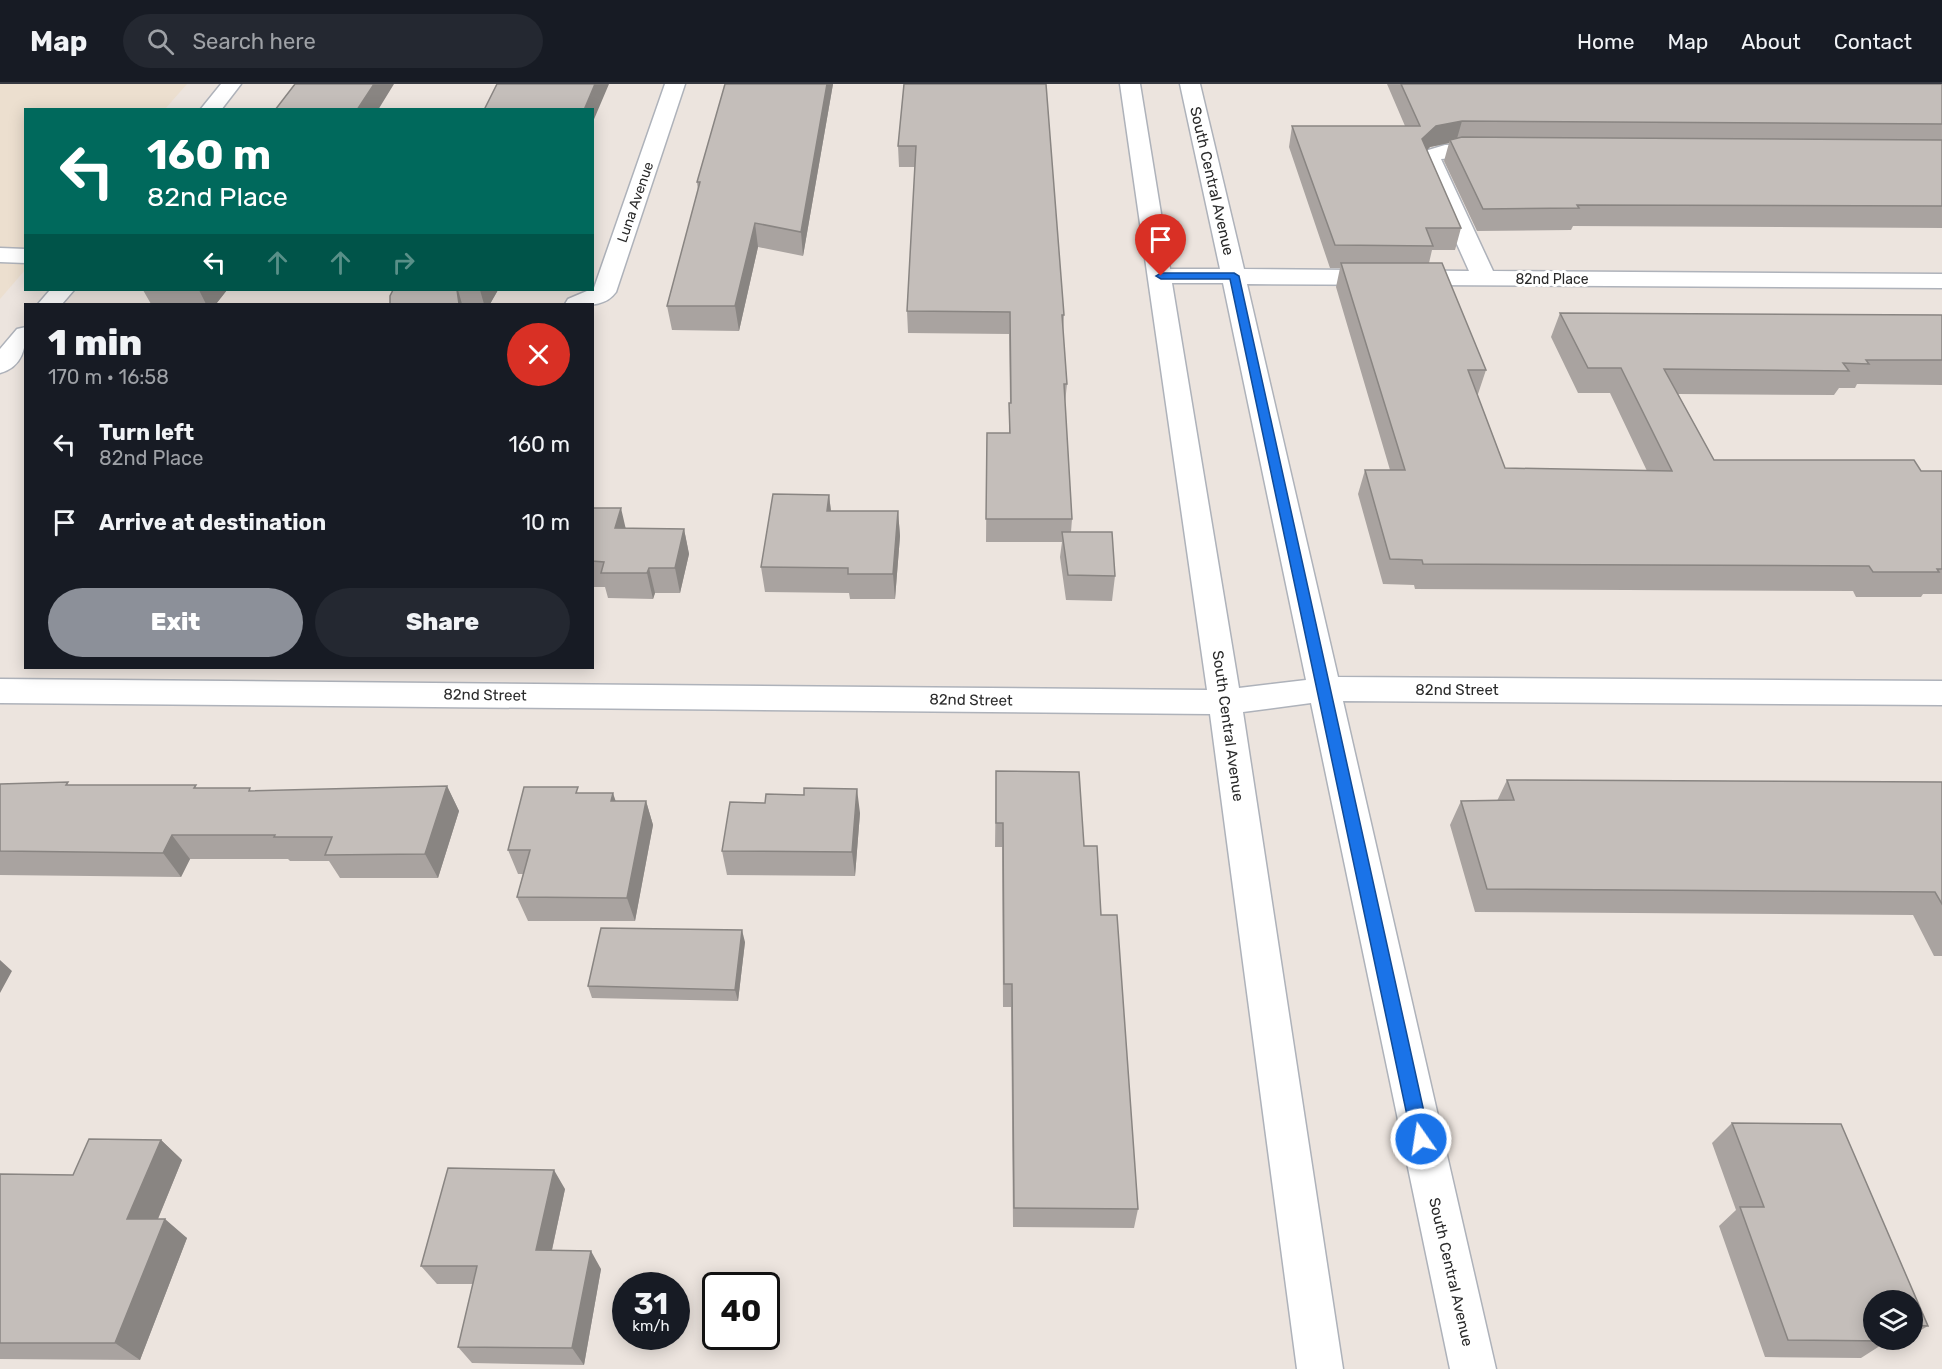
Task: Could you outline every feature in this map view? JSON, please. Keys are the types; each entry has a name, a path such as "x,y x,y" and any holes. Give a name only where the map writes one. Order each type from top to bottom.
{"street":[{"path":"212,108 231,84"},
{"name":"Luna Avenue","path":"579,303 604,292 675,84"},
{"name":"South Central Avenue","path":"1130,84 1225,702 1320,1369"},
{"name":"South Central Avenue","path":"1190,84 1326,689 1390,1001 1473,1369"},
{"path":"1484,278 1430,159 1432,155 1445,151 1511,150"},
{"path":"0,255 24,256"},
{"name":"82nd Place","path":"1161,276 1942,281"},
{"path":"51,303 61,291"},
{"path":"0,365 24,336"},
{"name":"82nd Street","path":"0,691 1225,702 1326,689 1942,693"}],"shaded area":[{"path":"0,84 187,84 166,108 24,108 24,271 0,299"}],"building":[{"path":"295,84 374,84 358,108 277,108"},
{"path":"497,84 595,84 585,108 485,108"},
{"path":"725,84 827,84 801,232 755,223 735,306 667,306 700,182 697,182"},
{"path":"904,84 1046,84 1064,315 1062,315 1067,384 1064,384 1072,519 986,519 987,433 1010,433 1010,312 907,311 916,146 898,146"},
{"path":"1401,84 1942,84 1942,124 1462,121 1436,126 1422,139 1461,228 1426,228 1433,246 1335,245 1292,126 1420,126"},
{"path":"1462,137 1942,140 1942,206 1577,205 1579,208 1483,209 1450,140"},
{"path":"1341,263 1442,263 1486,370 1468,370 1505,468 1672,471 1621,368 1588,368 1560,313 1942,315 1942,360 1866,360 1869,364 1843,363 1849,371 1664,369 1714,460 1914,460 1921,471 1942,471 1942,569 1937,569 1939,572 1873,572 1869,566 1423,564 1422,560 1390,559 1365,470 1405,470"},
{"path":"392,291 457,291 459,303 390,303"},
{"path":"773,494 829,495 827,511 898,511 893,574 848,574 848,568 761,567"},
{"path":"594,508 621,508 615,528 684,529 675,568 649,568 647,573 601,573 604,562 594,561"},
{"path":"1062,532 1112,532 1115,576 1068,575"},
{"path":"996,771 1079,772 1084,846 1097,846 1101,915 1117,915 1138,1209 1014,1208 1012,984 1004,984 1003,823 996,823"},
{"path":"1507,780 1942,782 1942,904 1935,892 1487,889 1461,801 1514,800"},
{"path":"68,782 66,785 196,785 194,788 250,788 249,791 447,786 425,854 325,855 332,837 274,837 275,835 172,835 163,853 0,851 0,784"},
{"path":"524,787 578,787 576,793 613,793 611,801 646,801 627,898 517,897 530,850 508,850"},
{"path":"804,788 857,789 852,852 722,851 730,802 765,803 766,794 804,795"},
{"path":"601,928 742,930 735,990 588,986"},
{"path":"1732,1123 1841,1124 1912,1290 1863,1290 1863,1341 1788,1340 1740,1207 1764,1207"},
{"path":"89,1139 161,1140 127,1219 165,1219 115,1343 0,1343 0,1174 73,1175"},
{"path":"448,1168 554,1170 536,1250 591,1251 572,1348 458,1347 477,1266 421,1266"},
{"path":"1923,1314 1928,1326 1923,1326"}],"route":[{"path":"1161,276 1234,276 1326,689 1390,1001 1421,1139"}]}
